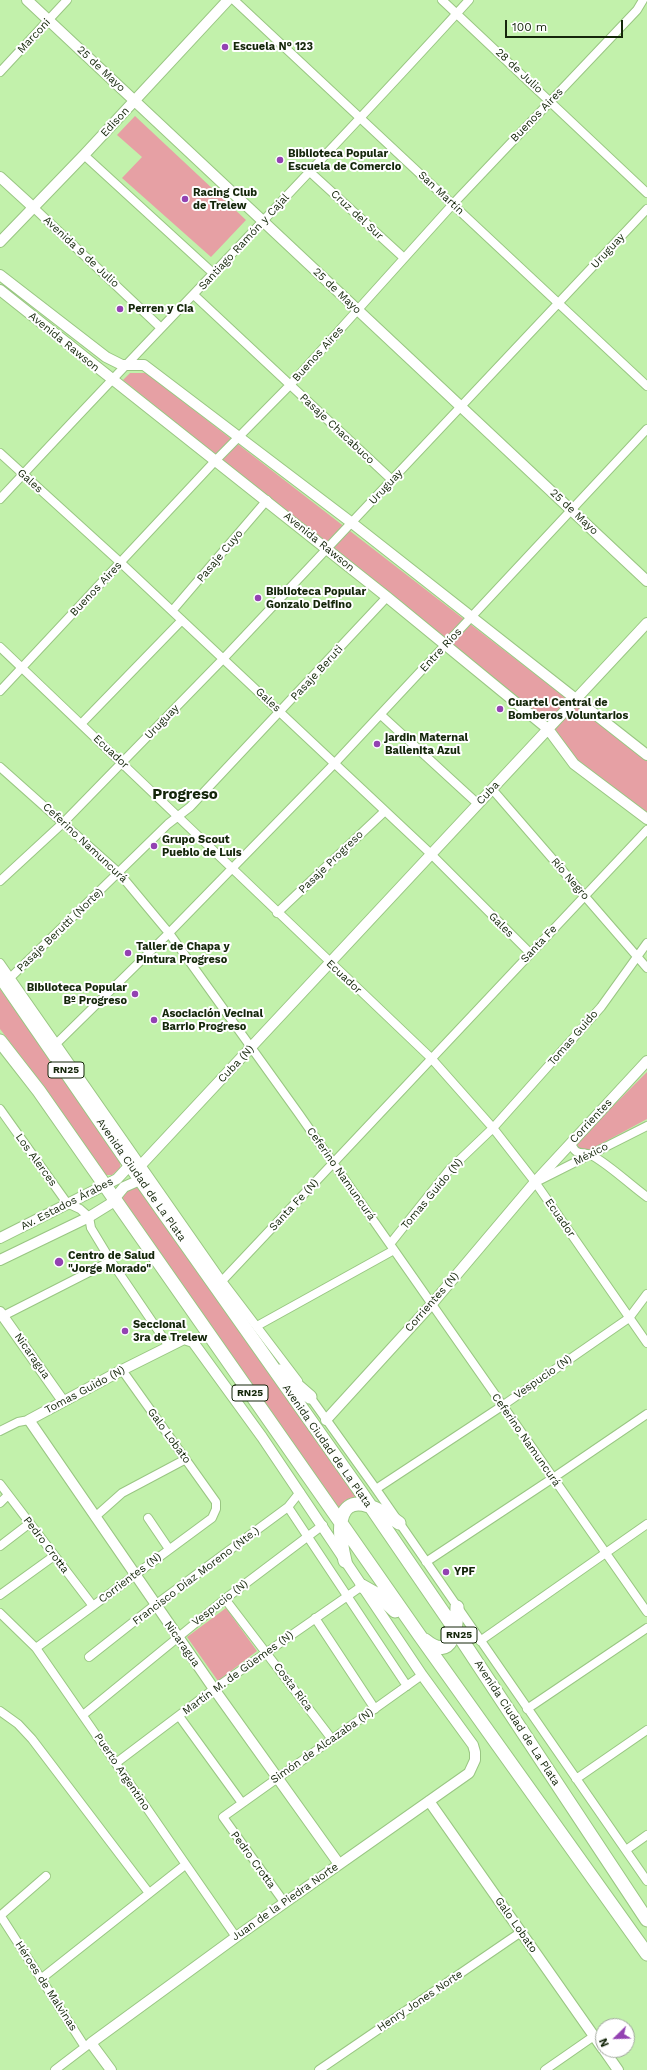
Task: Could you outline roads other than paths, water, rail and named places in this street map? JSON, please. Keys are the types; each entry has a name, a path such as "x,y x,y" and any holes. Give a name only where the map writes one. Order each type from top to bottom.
{"highway":[{"name":"Avenida Ciudad de La Plata","path":"5,977 44,1038 136,1165 140,1180 456,1631 647,1920"},
{"path":"34,1011 44,1038 57,1043"},
{"name":"RN25","path":"0,1041 39,1091 67,1143 102,1186"},
{"path":"102,1186 112,1201"},
{"name":"RN25","path":"112,1201 135,1242 160,1264 420,1636 647,1954"},
{"path":"263,1356 310,1397"},
{"path":"346,1560 340,1535 341,1521 343,1512 350,1506 356,1504 368,1505 381,1509 399,1523"},
{"path":"362,1586 385,1601 420,1636 431,1645 439,1648 448,1645 453,1641 456,1631 457,1607"}],"street":[{"name":"25 de Mayo","path":"27,0 647,581"},
{"name":"Marconi","path":"0,72 67,0"},
{"name":"Edison","path":"0,242 135,101 228,0"},
{"name":"San Martín","path":"234,0 647,386"},
{"name":"28 de Julio","path":"442,0 647,193"},
{"name":"Santiago Ramón y Cajal","path":"0,500 126,364 194,296 470,0"},
{"name":"Buenos Aires","path":"0,691 216,460 290,385 453,204 645,0"},
{"path":"84,155 214,274"},
{"name":"Cruz del Sur","path":"310,172 404,258"},
{"name":"Avenida 9 de Julio","path":"0,176 161,328"},
{"name":"Uruguay","path":"0,880 64,822 223,659 647,209"},
{"name":"Avenida Rawson","path":"0,275 106,357 117,363 144,365"},
{"name":"Avenida Rawson","path":"0,290 112,380 267,500 387,597 548,729 574,764 647,820"},
{"name":"Pasaje Chacabuco","path":"194,296 392,480"},
{"path":"141,350 144,365 352,523 647,755"},
{"name":"Entre Ríos","path":"57,1043 334,764 647,429"},
{"name":"Gales","path":"0,453 121,563 431,854 530,954"},
{"name":"Pasaje Cuyo","path":"172,611 267,500"},
{"name":"Pasaje Beruti","path":"178,816 190,807 216,781 387,597"},
{"path":"81,724 182,620"},
{"name":"Cuba","path":"330,964 647,623"},
{"name":"Ecuador","path":"0,647 178,816 330,964 431,1058 493,1128 535,1182 647,1343"},
{"path":"381,714 478,804"},
{"name":"Ceferino Namuncurá","path":"0,767 64,822 119,873 168,932 252,1048 647,1612"},
{"name":"Río Negro","path":"492,789 647,968"},
{"name":"Pasaje Progreso","path":"278,913 385,811"},
{"name":"Pasaje Berutti (Norte)","path":"5,977 119,873 178,816"},
{"name":"Santa Fe","path":"431,1058 647,830"},
{"name":"Tomas Guido","path":"493,1128 601,1008 647,943"},
{"name":"Avenida Ciudad de La Plata","path":"0,963 5,977 34,1011 57,1043 136,1165 310,1397 376,1489 527,1709 647,1880"},
{"name":"Cuba (N)","path":"136,1165 252,1048 330,964"},
{"name":"Santa Fe (N)","path":"222,1281 431,1058"},
{"name":"Corrientes","path":"535,1182 647,1061"},
{"name":"Los Alerces","path":"0,1109 67,1203 80,1209 88,1218 91,1228 111,1261 168,1345"},
{"name":"México","path":"535,1182 647,1126"},
{"name":"Tomas Guido (N)","path":"257,1326 392,1247 449,1170 493,1128"},
{"path":"571,1143 573,1149 578,1152 591,1155 647,1197"},
{"name":"Av. Estados Árabes","path":"0,1238 117,1179 136,1165"},
{"name":"Av. Estados Árabes","path":"0,1260 88,1218 112,1201 124,1187 140,1180"},
{"name":"Corrientes (N)","path":"326,1420 431,1305 535,1182"},
{"path":"2,1314 111,1261"},
{"name":"Vespucio (N)","path":"376,1489 502,1406 629,1318 647,1294"},
{"name":"Nicaragua","path":"2,1314 63,1401"},
{"path":"168,1345 184,1339 193,1342 300,1492 422,1675"},
{"name":"Tomas Guido (N)","path":"0,1431 18,1422 29,1420 168,1345"},
{"name":"Galo Lobato","path":"122,1370 216,1502"},
{"path":"426,1562 647,1414"},
{"name":"Nicaragua","path":"29,1420 178,1638 339,1864"},
{"path":"95,1517 122,1493 186,1459"},
{"name":"Pedro Crotta","path":"0,1484 93,1606"},
{"name":"Francisco Díaz Moreno (Nte.)","path":"89,1657 288,1507 300,1492"},
{"path":"0,1503 8,1495"},
{"name":"Corrientes (N)","path":"36,1648 134,1574 212,1518 216,1509 216,1502"},
{"path":"288,1507 407,1686"},
{"path":"148,1518 169,1549"},
{"path":"0,1546 30,1523"},
{"path":"480,1641 647,1524"},
{"name":"Vespucio (N)","path":"84,1716 225,1599 322,1525"},
{"path":"0,1595 54,1556"},
{"name":"Martín M. de Güemes (N)","path":"116,1763 214,1689 362,1586"},
{"name":"Costa Rica","path":"225,1599 331,1738"},
{"name":"Puerto Argentino","path":"0,1613 36,1648 236,1937"},
{"path":"315,1618 375,1708"},
{"path":"527,1709 647,1628"},
{"name":"Simón de Alcazaba (N)","path":"223,1817 331,1738 422,1675"},
{"name":"Juan de la Piedra Norte","path":"88,2045 284,1902 469,1773 475,1760 475,1752 472,1745 422,1675"},
{"path":"0,1710 18,1724 32,1738 149,1893"},
{"path":"179,1716 242,1803"},
{"path":"576,1779 647,1730"},
{"name":"Galo Lobato","path":"428,1801 594,2036"},
{"name":"Pedro Crotta","path":"223,1817 284,1902"},
{"path":"626,1850 647,1836"},
{"path":"42,1978 185,1865"},
{"name":"Héroes de Malvinas","path":"46,1876 0,1916 88,2045 111,2070"},
{"name":"Henry Jones Norte","path":"319,2070 521,1932"},
{"path":"545,2070 594,2036"},
{"path":"55,2070 88,2045"},
{"name":"Galo Lobato","path":"610,2058 618,2070"}],"place":[{"name":"Escuela N° 123","path":"225,47"},
{"name":"Biblioteca Popular Escuela de Comercio","path":"280,160"},
{"name":"Racing Club de Trelew","path":"185,199"},
{"name":"Perren y Cia","path":"120,309"},
{"name":"Biblioteca Popular Gonzalo Delfino","path":"258,598"},
{"name":"Cuartel Central de Bomberos Voluntarios","path":"500,709"},
{"name":"jardin Maternal Ballenita Azul","path":"377,744"},
{"name":"Grupo Scout Pueblo de Luis","path":"154,846"},
{"name":"Taller de Chapa y Pintura Progreso","path":"128,953"},
{"name":"Biblioteca Popular Bº Progreso","path":"135,994"},
{"name":"Asociación Vecinal Barrio Progreso","path":"154,1020"},
{"name":"Centro de Salud \"Jorge Morado\"","path":"59,1262"},
{"name":"Seccional 3ra de Trelew","path":"125,1331"},
{"name":"YPF","path":"446,1572"}],"district":[{"name":"Progreso","path":"185,795"}]}
